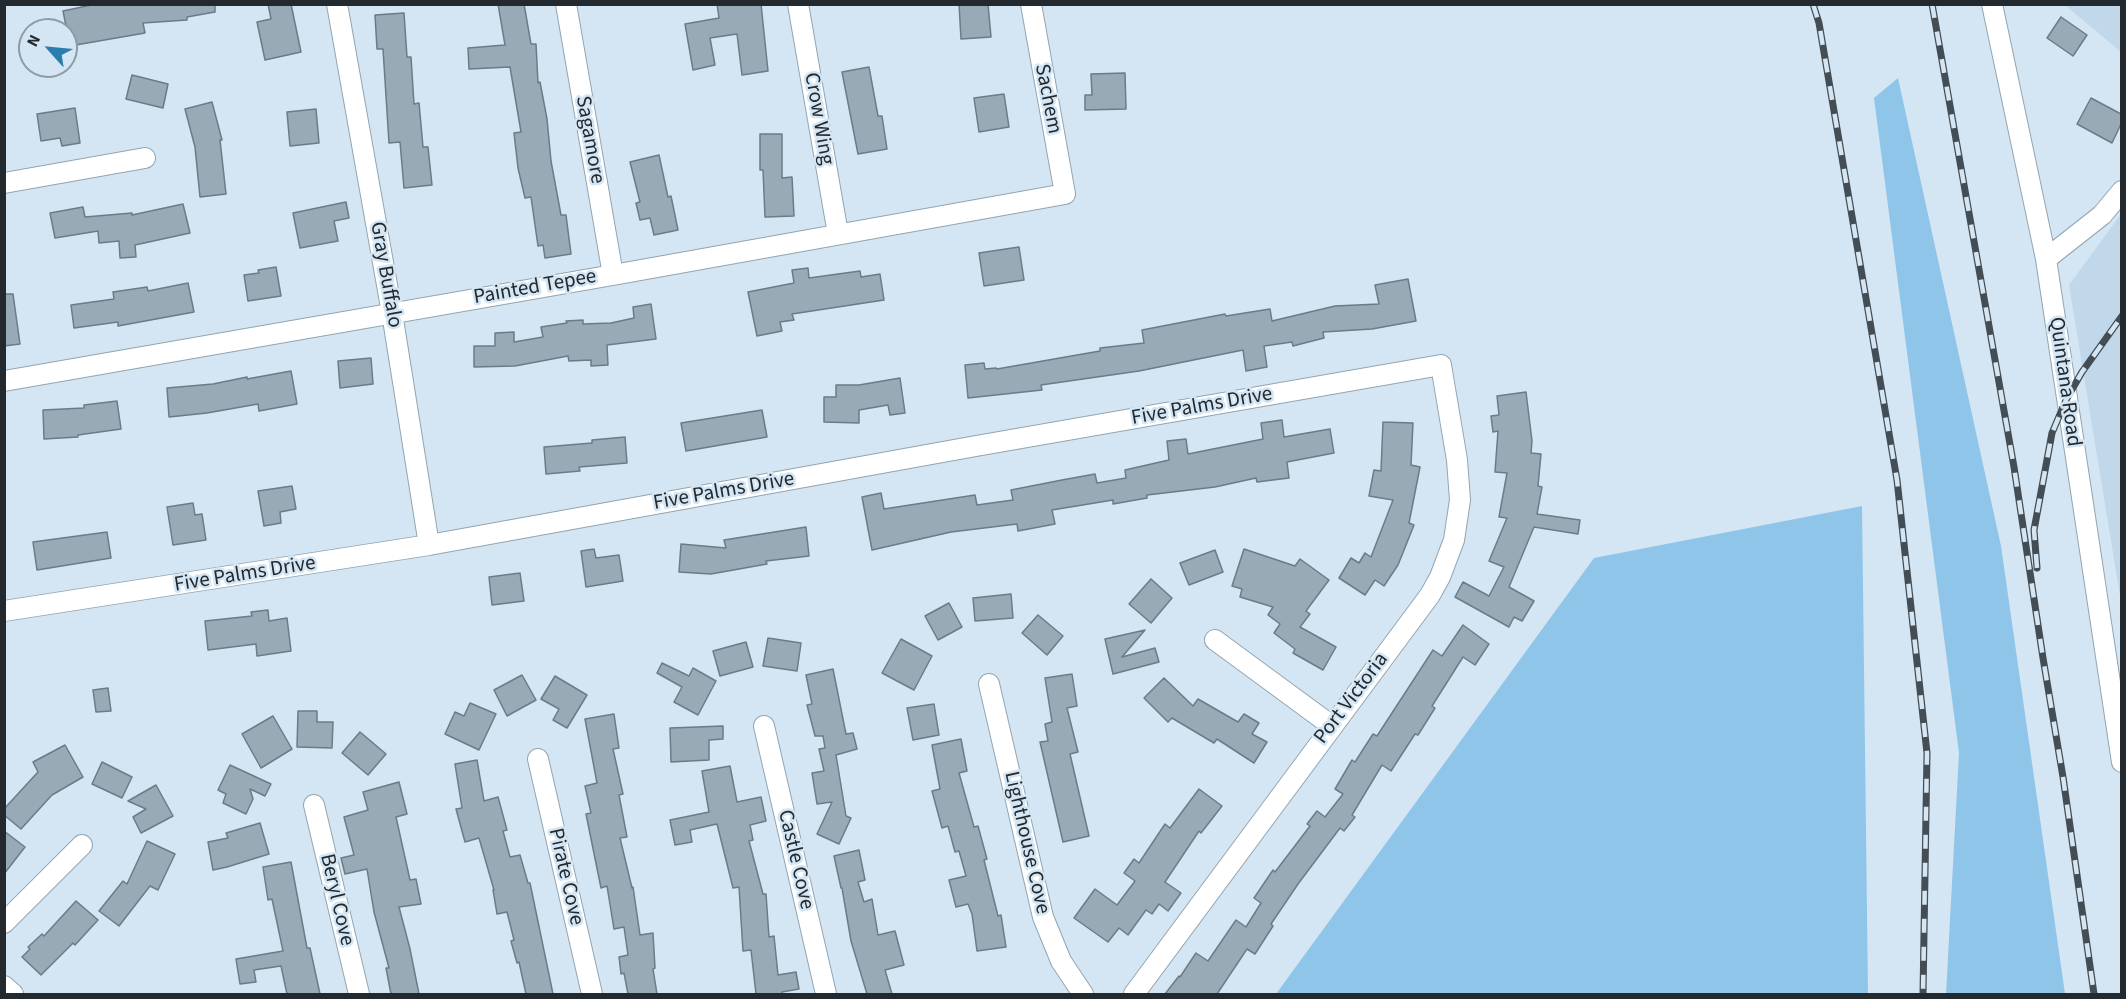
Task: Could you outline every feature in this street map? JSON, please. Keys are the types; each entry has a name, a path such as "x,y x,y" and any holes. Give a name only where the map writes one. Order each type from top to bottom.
{"street":[{"name":"Gray Buffalo","path":"338,4 392,313 429,546"},
{"name":"Sagamore","path":"566,4 613,275"},
{"name":"Crow Wing","path":"798,4 838,234"},
{"name":"Sachem","path":"1031,4 1065,194"},
{"name":"Quintana Road","path":"1992,4 2046,259 2121,762"},
{"path":"4,183 145,158"},
{"path":"2046,259 2102,214 2121,191"},
{"name":"Painted Tepee","path":"4,381 1065,194"},
{"name":"Five Palms Drive","path":"4,611 429,546 976,446 1441,365"},
{"name":"Port Victoria","path":"1134,994 1430,595 1440,577 1454,540 1458,520 1460,480 1441,365"},
{"path":"1215,640 1332,726"},
{"name":"Lighthouse Cove","path":"989,684 1042,917 1061,962 1083,994"},
{"name":"Castle Cove","path":"764,726 826,994"},
{"name":"Pirate Cove","path":"538,759 592,994"},
{"name":"Beryl Cove","path":"314,805 359,994"},
{"path":"4,923 82,845"},
{"path":"4,986 13,994"}],"shaded area":[{"path":"2065,5 2121,5 2121,52"},
{"path":"1898,78 2001,546 2065,994 1946,994 1959,753 1874,98"},
{"path":"2121,214 2121,602 2069,285"},
{"path":"1862,506 1868,994 1276,994 1594,558"}],"building":[{"path":"96,4 215,4 215,12 187,17 187,20 143,23 145,33 78,45 78,18 64,18 63,11"},
{"path":"268,4 291,4 301,52 265,60 257,22 271,19"},
{"path":"498,4 524,4 531,44 536,44 538,83 540,82 547,119 551,161 561,215 566,215 571,254 545,258 543,245 538,246 531,197 525,198 518,168 514,133 521,132 510,67 469,69 468,48 505,45"},
{"path":"717,4 761,4 768,71 742,75 737,34 710,38 715,65 693,70 685,24 719,18"},
{"path":"959,4 988,4 991,37 961,39"},
{"path":"404,13 407,57 411,57 414,104 419,103 423,147 428,147 432,185 404,188 400,142 389,143 383,49 377,49 375,15"},
{"path":"2061,17 2087,35 2073,56 2047,38"},
{"path":"869,67 878,116 882,116 887,149 858,154 842,72"},
{"path":"1125,73 1126,109 1085,110 1085,95 1092,95 1091,74"},
{"path":"132,75 168,84 163,108 126,99"},
{"path":"1004,94 1009,127 979,132 974,98"},
{"path":"2091,98 2121,114 2121,124 2112,143 2077,124"},
{"path":"212,102 222,140 220,140 226,194 200,197 195,147 185,109"},
{"path":"75,108 80,143 62,146 60,138 41,141 37,114"},
{"path":"316,109 319,143 290,146 287,112"},
{"path":"760,134 782,134 782,178 792,177 794,216 765,217 763,170 760,170"},
{"path":"659,155 678,230 654,235 650,218 640,220 636,203 640,202 630,162"},
{"path":"346,202 349,218 334,221 338,241 300,248 293,213"},
{"path":"183,204 190,233 135,245 136,257 120,258 119,241 99,243 98,231 55,238 50,213 83,207 85,217 132,213 132,215"},
{"path":"1019,247 1024,280 984,286 979,253"},
{"path":"276,267 281,296 248,301 244,275"},
{"path":"808,268 809,278 860,271 861,277 880,274 884,300 792,314 794,320 780,322 782,331 757,336 748,292 794,283 792,270"},
{"path":"1408,279 1416,321 1372,329 1323,332 1324,338 1293,346 1292,342 1264,346 1267,367 1246,371 1243,350 1139,371 1041,385 1042,390 968,398 965,365 984,363 985,369 997,369 1100,351 1100,348 1144,343 1142,330 1225,314 1226,316 1270,309 1272,321 1335,306 1379,304 1375,285"},
{"path":"188,283 194,312 118,326 118,322 74,328 71,305 114,299 113,292 147,287 148,291"},
{"path":"4,294 13,294 20,344 4,346"},
{"path":"651,304 656,339 607,345 608,365 591,366 591,360 569,361 568,356 515,366 474,367 474,346 495,346 495,333 514,332 514,342 543,337 541,327 567,323 566,321 583,320 583,324 611,323 634,318 633,307"},
{"path":"371,358 373,384 340,388 338,361"},
{"path":"291,371 297,404 259,411 258,404 169,417 167,388 213,384"},
{"path":"900,378 905,413 890,415 888,405 859,410 859,423 824,422 824,397 836,397 836,385 859,385"},
{"path":"1526,392 1532,441 1531,453 1541,454 1538,486 1542,487 1537,514 1580,520 1578,534 1534,527 1509,587 1534,601 1522,621 1514,617 1509,627 1455,597 1463,582 1489,596 1504,567 1489,561 1507,518 1499,517 1507,473 1495,472 1498,431 1493,432 1491,416 1499,415 1497,396"},
{"path":"117,401 121,429 78,435 78,437 44,439 43,410 84,408 84,405"},
{"path":"762,410 767,437 686,451 681,423"},
{"path":"1282,420 1284,437 1330,429 1334,453 1287,462 1289,478 1257,482 1256,478 1215,487 1147,495 1147,498 1113,504 1113,500 1052,510 1055,524 1018,531 1017,524 951,532 872,550 862,497 881,493 884,509 975,495 977,505 1013,500 1011,490 1062,480 1095,474 1097,483 1126,478 1125,470 1169,460 1167,441 1186,439 1188,454 1263,439 1261,423"},
{"path":"1383,422 1413,423 1411,465 1420,467 1409,523 1414,525 1398,565 1384,586 1375,580 1365,595 1339,578 1351,558 1359,563 1365,553 1371,557 1393,500 1369,496 1374,470 1381,471"},
{"path":"625,437 627,463 579,467 580,471 546,474 544,447 592,443 592,440"},
{"path":"292,486 296,509 280,512 281,523 264,526 258,491"},
{"path":"193,503 195,515 202,514 206,540 173,545 167,507"},
{"path":"806,527 809,556 766,561 767,564 711,574 679,572 681,544 726,548 724,540"},
{"path":"107,532 111,558 37,570 33,542"},
{"path":"594,549 596,558 619,555 623,581 586,587 581,551"},
{"path":"1244,549 1295,566 1300,559 1329,580 1306,611 1310,614 1300,627 1336,647 1323,670 1293,653 1295,649 1274,633 1280,624 1268,615 1273,607 1240,597 1242,589 1232,586"},
{"path":"1215,550 1223,572 1189,585 1180,563"},
{"path":"520,573 524,601 492,605 489,577"},
{"path":"1151,579 1172,598 1151,623 1129,604"},
{"path":"1011,594 1013,618 975,621 973,598"},
{"path":"949,603 962,627 938,640 925,616"},
{"path":"268,610 269,621 287,618 291,651 257,656 256,644 208,650 205,621 252,616 251,612"},
{"path":"1038,615 1063,636 1047,655 1022,633"},
{"path":"1463,625 1489,644 1475,665 1463,657 1432,706 1435,708 1418,735 1415,734 1391,771 1382,765 1352,815 1355,817 1344,831 1340,828 1298,884 1271,924 1273,926 1255,954 1247,949 1217,994 1165,994 1196,953 1208,961 1236,920 1246,927 1261,903 1254,898 1273,870 1275,872 1310,826 1307,824 1317,811 1325,817 1343,794 1335,789 1352,760 1355,762 1373,734 1377,736 1433,650 1442,656"},
{"path":"1145,630 1122,657 1155,648 1159,662 1113,674 1105,639"},
{"path":"768,638 801,643 797,671 763,666"},
{"path":"901,639 932,656 914,690 882,673"},
{"path":"746,642 753,667 720,676 713,651"},
{"path":"662,663 689,676 693,668 716,681 698,715 674,702 682,687 657,673"},
{"path":"833,669 846,734 853,733 857,749 836,755 846,816 851,818 839,844 817,834 832,802 817,804 812,773 824,771 819,749 825,748 823,736 815,736 807,705 812,704 806,675"},
{"path":"1072,674 1077,706 1067,708 1078,752 1070,754 1089,836 1063,842 1040,742 1048,741 1045,724 1052,722 1045,678"},
{"path":"522,675 536,700 507,716 494,690"},
{"path":"555,676 587,695 567,728 553,720 559,709 541,699"},
{"path":"1164,678 1193,706 1198,699 1238,722 1244,714 1259,723 1252,734 1267,742 1254,763 1217,739 1214,743 1172,718 1168,722 1144,698"},
{"path":"108,688 111,711 96,712 93,690"},
{"path":"470,703 496,714 479,750 445,734 455,712 464,716"},
{"path":"934,704 939,735 913,740 907,708"},
{"path":"298,711 317,711 317,722 333,722 332,748 297,747"},
{"path":"614,714 619,748 613,749 623,794 619,795 627,837 620,838 633,887 640,935 653,933 655,968 653,969 657,994 628,994 624,973 621,974 619,957 628,955 624,927 614,929 607,886 601,888 586,814 591,813 585,786 597,783 585,719"},
{"path":"273,716 292,749 261,768 242,734"},
{"path":"723,726 723,739 709,740 709,760 671,762 670,728"},
{"path":"360,732 386,754 368,775 342,753"},
{"path":"961,739 967,771 959,773 974,827 978,826 987,859 984,860 998,916 1001,915 1006,947 977,951 972,914 968,904 956,907 949,880 966,876 959,851 955,852 948,826 942,828 932,791 940,789 932,745"},
{"path":"65,745 83,777 52,795 21,829 4,815 4,809 38,772 33,762"},
{"path":"477,760 484,801 498,797 507,830 503,831 510,857 520,855 528,883 530,883 553,994 526,994 519,962 517,963 511,941 514,940 507,912 497,914 494,890 479,838 465,842 456,809 462,808 455,764"},
{"path":"102,762 132,777 122,798 92,784"},
{"path":"230,765 271,784 265,796 250,789 253,799 246,814 223,803 226,794 218,790"},
{"path":"730,766 737,802 761,797 766,821 750,825 753,840 749,841 763,894 766,894 769,937 774,936 778,975 796,972 799,989 782,992 782,994 756,994 751,950 743,951 739,887 733,888 717,824 690,830 692,842 675,845 670,820 709,812 702,771"},
{"path":"399,782 407,814 396,817 410,880 416,879 421,904 399,907 419,994 391,994 386,968 389,968 374,912 367,869 345,874 341,858 354,855 344,817 368,810 363,792"},
{"path":"156,785 173,816 141,833 133,817 146,809 128,801"},
{"path":"1199,789 1222,806 1201,833 1199,831 1165,882 1181,893 1168,911 1159,904 1152,914 1146,910 1128,935 1119,928 1108,942 1074,918 1095,889 1117,905 1135,881 1124,873 1134,859 1139,863 1165,824 1170,828"},
{"path":"260,823 269,854 213,870 208,842 228,838 226,833"},
{"path":"4,831 25,847 4,874"},
{"path":"147,841 175,854 158,890 150,886 119,926 99,911 123,881 127,884"},
{"path":"859,850 865,880 858,882 864,902 872,899 878,935 895,931 904,965 885,970 892,994 867,994 851,941 834,856"},
{"path":"291,862 307,948 310,948 320,994 287,994 281,966 254,970 256,982 240,984 236,959 283,951 272,899 268,900 263,867"},
{"path":"76,901 98,920 75,945 73,943 41,975 22,957 30,949 28,947 42,934 44,936"}],"railway":[{"path":"1813,4 1819,23 1897,480 1927,753 1923,994"},
{"path":"1932,4 2014,467 2063,777 2094,994"},
{"path":"2037,568 2034,530 2052,433 2066,400 2082,372 2122,316"}]}
